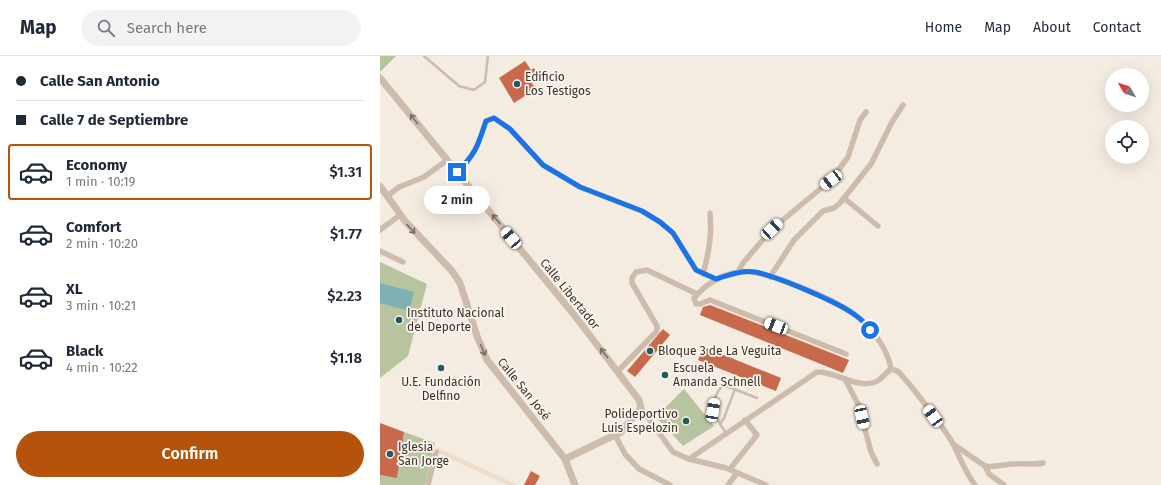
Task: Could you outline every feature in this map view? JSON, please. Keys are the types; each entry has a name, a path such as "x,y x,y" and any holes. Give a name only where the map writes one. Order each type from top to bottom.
{"street":[{"name":"Calle Libertador","path":"380,78 446,161 457,172 575,316 639,400 641,408 673,452 689,459 737,472 766,485"},
{"path":"770,277 794,240 823,211 834,208 844,198 871,164 892,122 903,105"},
{"path":"738,272 743,263 772,229 831,180 848,157 860,120 866,112"},
{"path":"457,172 471,159 478,148 486,121 494,118 510,129 543,165 580,187 642,211 660,222 673,233 696,270 716,279"},
{"path":"387,196 399,188 424,177 446,161"},
{"name":"Calle San José","path":"380,186 400,215 452,271 460,283 476,336 487,360 565,459 576,485"},
{"path":"844,198 878,226"},
{"path":"703,274 710,250 712,234 710,213"},
{"path":"380,230 400,215"},
{"path":"380,251 403,262"},
{"path":"618,371 657,332 657,326 632,283 632,278 636,272 647,270 697,294"},
{"path":"846,354 710,300 696,304 694,298 716,279 738,272 755,272 829,301 854,314 864,323 882,347 891,369 897,371 922,400 953,444 968,476 975,485"},
{"path":"689,459 817,372 825,372 845,379 872,382 880,380 891,369"},
{"path":"845,379 859,406 871,452 877,464"},
{"path":"565,459 621,432 641,408"},
{"path":"730,470 756,439 755,432 745,420"},
{"path":"615,435 625,454 639,469 670,485"},
{"path":"953,444 985,466 991,467 1013,464 1035,465 1044,463"},
{"path":"428,485 436,452"},
{"path":"985,466 989,474 1004,485"},
{"path":"728,485 737,472"}],"lane":[{"path":"424,56 459,86 474,90 485,82 488,56"},
{"path":"726,433 714,416 713,410 719,390 722,386 735,389 757,398"},
{"path":"720,424 724,418 735,389"}],"green space":[{"path":"380,56 396,56 380,72"},
{"name":"Instituto Nacional del Deporte","path":"380,262 427,284 408,356 380,378"},
{"name":"Polideportivo Luis Espelozin","path":"684,389 714,426 683,446 656,417"},
{"path":"404,432 435,443 425,485 380,485 380,475 397,477"}],"shaded area":[{"path":"438,448 518,485 507,485 436,452"}],"water":[{"path":"380,283 414,292 409,311 380,303"}],"building":[{"name":"Edificio Los Testigos","path":"525,61 531,70 534,68 538,74 529,79 536,89 514,103 499,78"},
{"path":"710,305 849,360 843,373 700,315 703,307"},
{"name":"Bloque 3 de La Veguita","path":"663,329 670,335 635,377 627,371"},
{"path":"704,347 781,378 776,391 698,360"},
{"name":"Iglesia San Jorge","path":"380,423 404,432 397,478 380,475"},
{"path":"531,471 540,476 535,485 524,485"}],"place":[{"name":"Edificio Los Testigos","path":"517,84"},
{"name":"Instituto Nacional del Deporte","path":"399,320"},
{"name":"Bloque 3 de La Veguita","path":"650,351"},
{"name":"U.E. Fundación Delfino","path":"441,368"},
{"name":"Escuela Amanda Schnell","path":"665,375"},
{"name":"Polideportivo Luis Espelozin","path":"686,421"},
{"name":"Iglesia San Jorge","path":"390,454"}],"route":[{"path":"457,172 471,159 478,148 488,118 494,118 510,129 543,165 580,187 642,211 660,222 673,233 686,251 696,270 703,274 716,279 738,272 755,272 829,301 854,314 870,330"}]}
